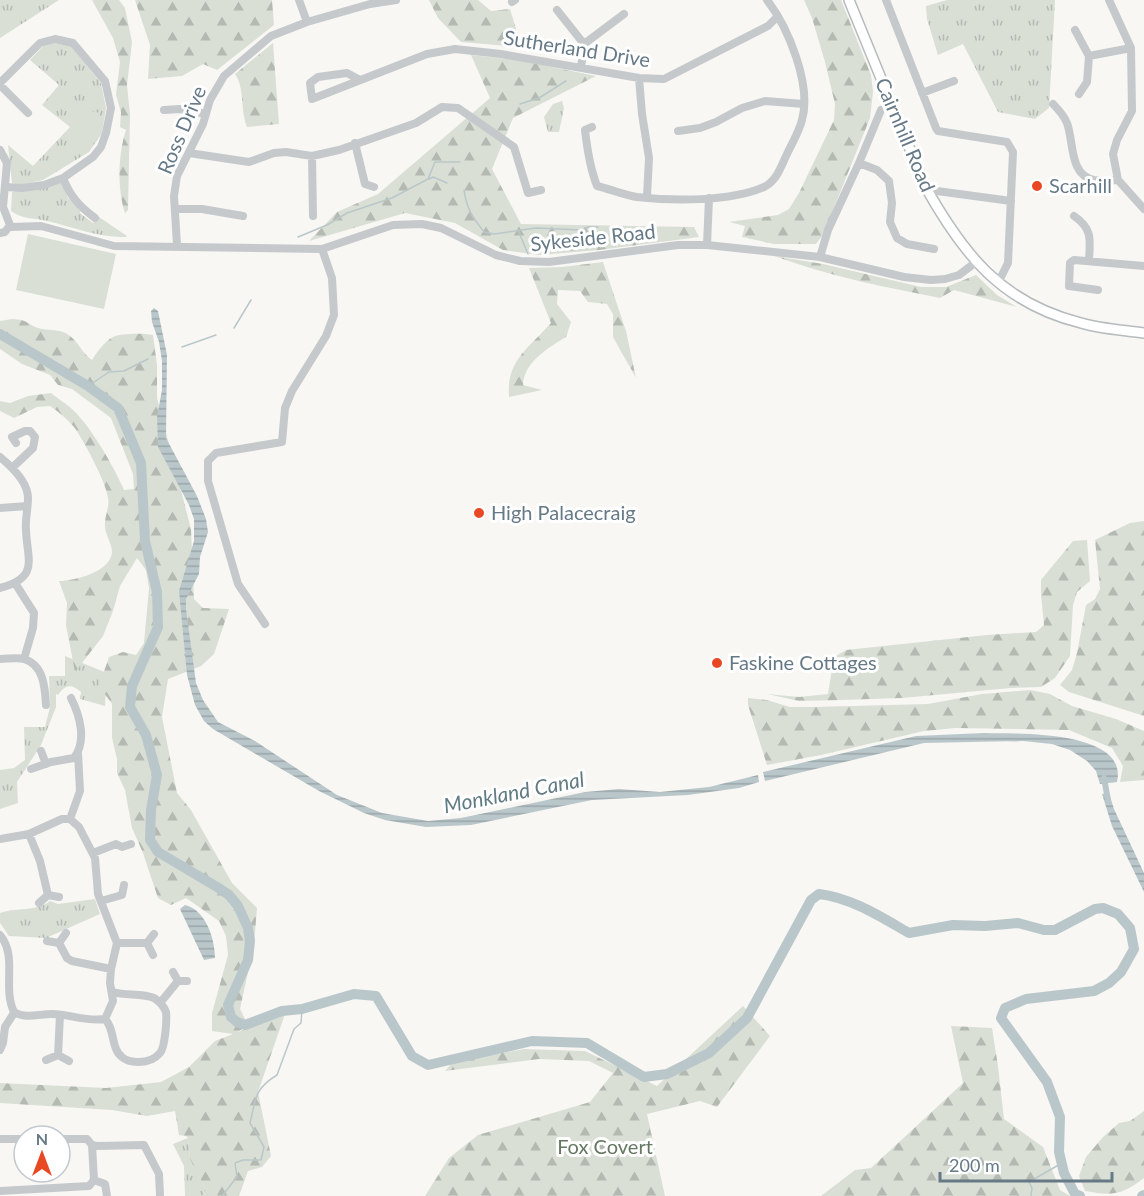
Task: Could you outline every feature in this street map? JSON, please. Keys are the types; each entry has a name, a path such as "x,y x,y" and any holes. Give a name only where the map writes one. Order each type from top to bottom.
{"main road":[{"name":"Cairnhill Road","path":"853,1 925,186 939,211 976,262 998,283 1028,303 1049,313 1082,324 1144,333"}],"street":[{"path":"299,0 307,22"},
{"name":"Ross Drive","path":"177,245 174,196 177,176 206,114 210,100 224,76 271,36 307,22 370,4 396,0"},
{"path":"591,127 585,130 592,174 597,186 638,197 685,201 754,190 770,183 777,175 802,121 804,104 803,84 785,27 767,0"},
{"path":"886,0 938,131 1007,142 1013,152 1008,263 998,283"},
{"path":"1109,0 1131,48 1132,111 1113,153 1118,180 1144,209"},
{"path":"557,10 584,44 581,68"},
{"path":"584,44 624,14"},
{"name":"Sutherland Drive","path":"360,80 347,73 318,77 310,83 312,99 427,54 455,49 501,54 639,78 664,79 768,26 777,17"},
{"path":"1075,30 1089,56 1087,82 1079,94"},
{"path":"5,187 22,188 63,178 93,158 101,147 111,108 105,81 73,43 55,39 40,43 0,84 28,113"},
{"path":"1089,56 1131,48"},
{"path":"639,78 649,158 647,196"},
{"path":"922,93 954,81"},
{"path":"678,131 700,128 742,108 765,101 804,104"},
{"path":"1053,104 1067,123 1076,165 1084,176 1095,180 1118,180"},
{"path":"189,153 249,162 274,153 286,152 312,156 339,150 416,123 442,107 458,108 514,147 528,193 541,190"},
{"path":"165,111 180,109 206,114"},
{"path":"820,257 828,230 881,110"},
{"path":"355,144 365,184 374,187"},
{"path":"0,150 7,163 5,232 0,233"},
{"path":"312,156 313,216"},
{"path":"859,163 877,170 889,181 892,203 890,222 897,238 907,244 934,249"},
{"path":"63,178 70,195 77,204 95,218"},
{"path":"937,191 1011,201"},
{"path":"707,244 709,198"},
{"path":"176,209 243,216"},
{"path":"1074,216 1083,222 1090,234 1089,260"},
{"name":"Sykeside Road","path":"5,217 21,225 40,226 114,246 135,247 177,245 322,249 372,230 402,224 422,224 441,228 496,255 520,261 549,262 678,245 707,244 820,257 904,277 931,280 959,275 976,262"},
{"path":"265,624 238,584 208,481 208,461 216,453 282,442 285,408 292,391 326,336 334,315 332,278 322,249"},
{"path":"1098,291 1069,286 1070,263 1074,260 1089,260 1144,266"},
{"path":"12,468 33,448 35,437 30,431 25,431 12,437 16,443"},
{"path":"0,457 12,468 27,492 26,531 31,561 28,569 15,583 0,588"},
{"path":"0,508 27,506"},
{"path":"15,583 34,614 33,628 24,659"},
{"path":"0,659 24,659 38,669 42,675 46,705"},
{"path":"31,769 74,758 78,753 81,744 79,719 71,698"},
{"path":"41,751 46,764"},
{"path":"70,819 80,790 78,753"},
{"path":"0,839 29,834 62,819 70,819 79,827 95,858 98,894 117,943 110,983 113,1000 105,1019"},
{"path":"29,834 40,861 48,895"},
{"path":"93,853 116,844 122,847 131,844"},
{"path":"101,902 122,895 124,885"},
{"path":"48,895 59,897"},
{"path":"39,903 48,895"},
{"path":"59,943 66,933"},
{"path":"147,943 154,934"},
{"path":"0,935 7,944 8,953 4,973 14,1013"},
{"path":"47,941 59,943"},
{"path":"59,943 67,958 72,961 111,969"},
{"path":"117,943 147,943"},
{"path":"147,943 153,955"},
{"path":"0,945 8,953"},
{"path":"173,972 178,981"},
{"path":"160,1004 178,981"},
{"path":"178,981 188,981"},
{"path":"105,1019 109,1023 118,1053 122,1058 137,1062 151,1060 164,1048 166,1012 160,1004 152,997 113,992"},
{"path":"14,1013 23,1016 60,1014 92,1021 105,1019"},
{"path":"0,1050 5,1027 14,1013"},
{"path":"58,1055 60,1014"},
{"path":"46,1060 58,1055"},
{"path":"58,1055 69,1061"},
{"path":"0,1191 89,1186 94,1180 92,1145 87,1139 72,1139"},
{"path":"92,1145 144,1145 159,1174 160,1196"},
{"path":"94,1180 105,1184 107,1196"}],"green space":[{"path":"0,0 59,0 0,38"},
{"path":"92,0 119,0 125,8 132,42 127,85 130,114 128,210 125,213 119,172 126,130 120,127 121,112 116,95 120,62 113,38"},
{"path":"135,0 272,0 274,25 217,70 203,64 182,76 148,79 150,45"},
{"path":"429,0 478,0 491,11 510,9 517,32 508,46 461,42 438,18"},
{"path":"804,0 841,0 871,75 873,92 870,118 823,235 816,244 774,244 742,237 745,226 729,222 778,215 789,209 834,120 835,104 825,62 812,18"},
{"path":"947,0 1055,0 1049,108 1035,119 998,112 963,44 938,55 927,19 926,6"},
{"path":"54,43 71,46 101,83 106,108 102,133 89,152 43,180 20,185 12,183 8,145 33,166 70,127 42,105 59,85 30,60 43,46"},
{"path":"273,43 279,124 247,127 240,86 235,74"},
{"path":"471,55 518,60 596,76 513,118 492,169 521,224 694,227 699,237 539,255 503,250 455,223 405,213 309,241 337,212 378,194 490,98"},
{"path":"562,101 564,108 559,132 548,132 544,117 553,104"},
{"path":"78,108 100,113 93,146 71,141"},
{"path":"62,182 68,198 81,210 80,213 93,223 99,217 127,236 96,234 24,217 11,211 12,192"},
{"path":"28,234 116,254 104,309 16,290"},
{"path":"774,256 823,264 921,287 946,287 976,275 997,295 1017,307 954,290 940,298 898,290 836,275"},
{"path":"603,262 626,331 636,378 613,337 613,314 607,304 588,302 580,291 558,290 557,304 571,322 566,337 538,356 524,377 523,385 542,390 509,397 511,373 515,364 551,323 529,268"},
{"path":"12,319 25,321 38,328 66,333 92,360 104,344 113,337 132,334 153,335 157,365 157,398 191,529 194,599 203,608 229,609 214,654 201,666 168,679 162,717 177,793 191,810 232,883 257,908 254,945 240,1009 248,1025 238,1032 285,1014 258,1092 271,1156 262,1167 248,1171 239,1196 202,1196 206,1190 190,1159 188,1138 179,1135 175,1111 147,1116 112,1110 0,1103 0,1083 106,1088 161,1082 189,1067 215,1041 233,1034 212,1031 212,1013 228,955 226,936 219,921 186,898 171,905 158,898 132,828 125,790 117,773 117,759 112,738 112,704 99,686 109,657 123,652 136,655 144,643 149,588 146,570 137,558 120,586 103,636 75,672 66,625 67,603 59,581 91,574 99,570 110,559 112,549 105,526 108,508 107,491 83,441 63,416 50,406 37,407 14,418 0,411 0,401 10,403 28,396 51,393 71,408 88,427 124,490 134,489 133,474 111,418 72,389 58,385 50,375 22,364 0,349 0,321"},
{"path":"1144,521 1144,716 1069,692 1060,685 1072,670 1086,605 1095,599 1100,589 1095,540 1130,523"},
{"path":"1087,540 1090,581 1077,592 1073,605 1070,656 1055,678 1041,687 902,698 841,700 799,701 767,694 799,697 828,694 834,657 846,650 1036,632 1044,625 1041,580 1073,541"},
{"path":"65,656 107,673 105,706 80,699 81,692 71,686 63,689 58,695 56,694 56,707 41,745 17,782 18,803 0,809 0,770 14,768 25,760 24,727 45,727 50,707 49,676 65,676"},
{"path":"1030,690 1050,694 1072,706 1116,719 1144,731 1144,780 1120,782 1123,766 1112,748 1069,730 956,728 924,731 767,765 748,705 748,698 767,700 790,707 928,704 982,694"},
{"path":"95,899 100,914 46,938 9,936 0,923 0,913 7,911 38,907 50,901 58,904"},
{"path":"49,911 51,921 32,925 30,915"},
{"name":"Fox Covert","path":"743,1006 770,1036 717,1107 700,1101 647,1114 665,1196 425,1196 449,1158 478,1135 590,1102 613,1073 589,1061 539,1059 445,1071 453,1062 524,1049 585,1051 657,1086"},
{"path":"951,1026 992,1028 1004,1119 1043,1147 1060,1190 1070,1196 821,1196 855,1170 871,1168 963,1083"},
{"path":"1144,1111 1144,1178 1117,1193 1085,1191 1079,1176 1086,1157 1119,1123 1130,1121"},
{"path":"188,1138 190,1158 206,1190 202,1196 185,1196 184,1166 173,1144"}],"shaded area":[{"path":"154,308 158,311 167,355 166,438 197,496 206,519 208,532 200,557 199,574 186,599 186,609 196,683 203,700 218,722 255,741 337,795 382,813 428,821 461,818 585,792 619,789 660,792 709,787 758,775 759,782 739,788 688,795 592,800 471,825 426,827 385,820 364,813 319,791 213,729 204,721 195,705 187,675 179,591 194,541 194,519 158,447 157,417 162,390 162,361 159,342 152,322 151,311"},
{"path":"984,733 1042,735 1088,743 1106,752 1116,765 1117,782 1100,784 1096,771 1087,761 1070,750 1052,744 1023,741 924,743 765,781 763,772 916,736"},
{"path":"1109,793 1114,809 1144,873 1144,892 1112,826 1102,794"},
{"path":"185,905 199,913 208,926 215,958 204,960 180,909"}],"waterway":[{"path":"520,104 539,98 566,81"},
{"path":"298,237 327,225 347,213 392,198 428,179 435,162 460,162"},
{"path":"429,179 433,177 447,183"},
{"path":"464,190 471,212 484,232 494,234 536,228 582,230 588,227 598,227"},
{"path":"518,230 528,254"},
{"path":"234,328 251,300"},
{"path":"0,334 88,386 118,408 141,463 145,541 157,592 158,627 132,686 130,707 146,735 157,775 151,810 150,840 158,852 229,895 238,906 248,928 250,941 248,960 228,1005 231,1017 237,1022 245,1025 282,1011 302,1009 354,994 376,996 412,1056 428,1065 532,1041 587,1043 644,1077 667,1074 709,1053 747,1018 811,900 819,894 855,904 909,933 953,925 985,926 1018,923 1044,930 1055,930 1095,909 1103,908 1118,914 1130,928 1134,949 1121,972 1109,983 1094,991 1026,999 1005,1008 1001,1018 1047,1082 1060,1117 1059,1152 1064,1173 1075,1194 1080,1196"},
{"path":"182,347 216,335"},
{"path":"88,386 109,372 124,371 148,359"},
{"name":"Monkland Canal","path":"1104,778 1108,800"},
{"path":"222,1196 237,1177 235,1163 243,1160 261,1160 264,1147 250,1123 255,1101 264,1085 277,1075 294,1029 301,1023 302,1009"},
{"path":"1031,1196 1032,1188 1029,1182 1062,1163"}],"place":[{"name":"Scarhill","path":"1037,186"},
{"name":"High Palacecraig","path":"479,513"},
{"name":"Faskine Cottages","path":"717,663"}]}
